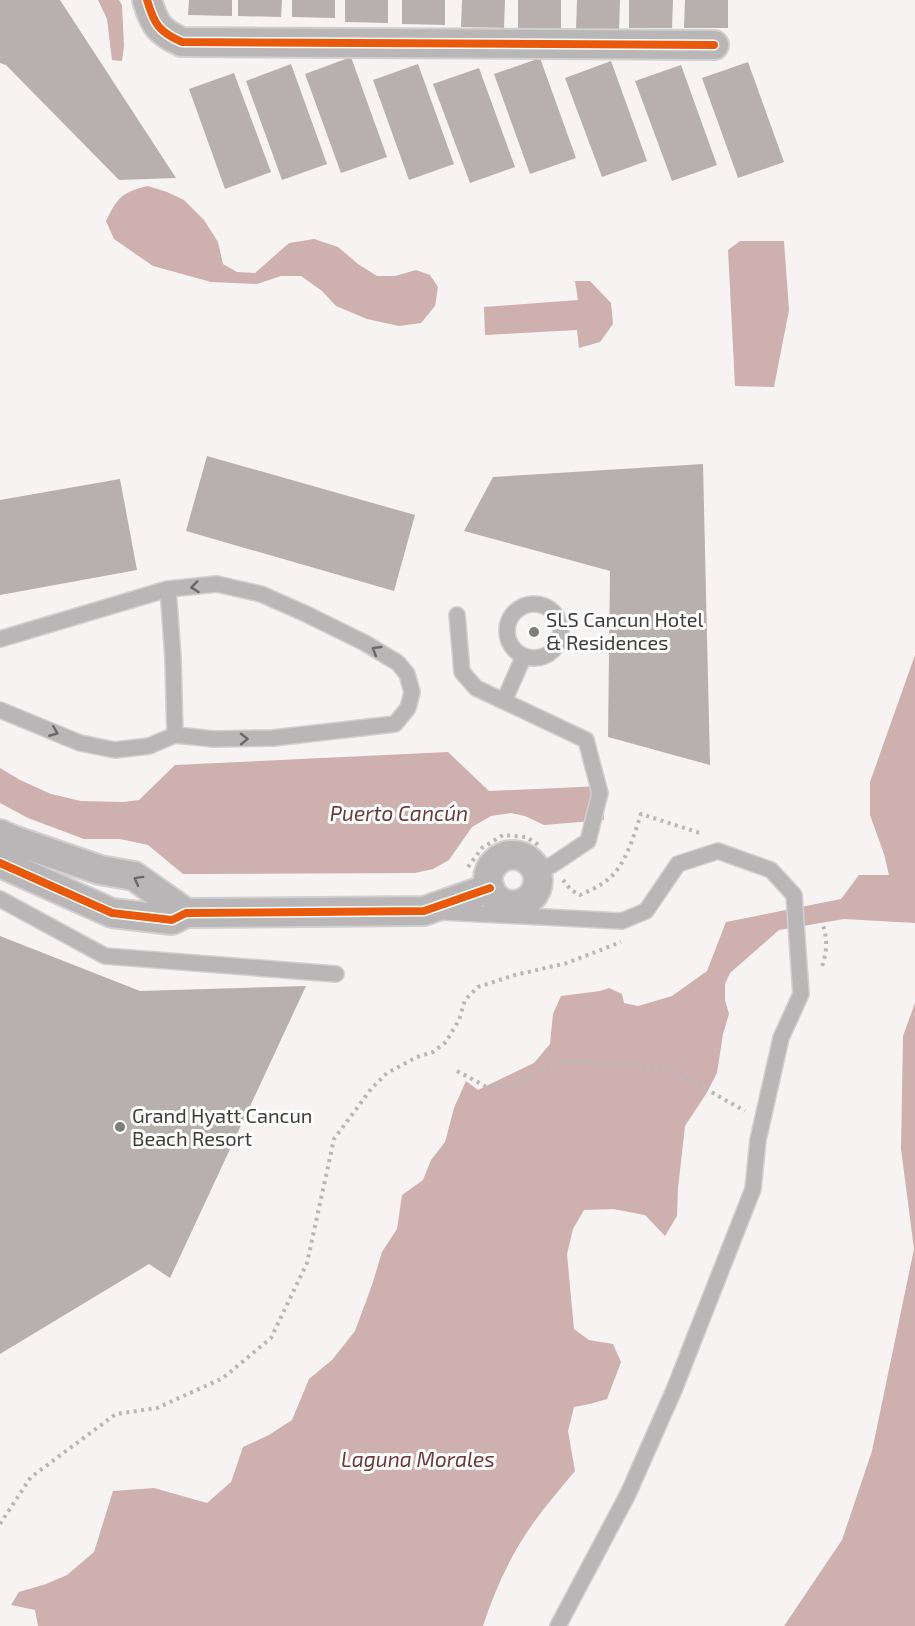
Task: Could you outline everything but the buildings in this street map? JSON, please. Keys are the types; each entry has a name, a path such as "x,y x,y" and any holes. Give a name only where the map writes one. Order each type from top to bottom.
{"street":[{"path":"147,0 152,17 166,35 182,42 714,45"},
{"path":"0,834 100,870 134,876 186,913"},
{"path":"0,862 112,914 172,920 186,913 424,911 490,888 491,867 504,856 521,855 534,865 544,867"}],"lane":[{"path":"0,639 168,590 217,584 261,594 365,644 398,663 407,674 412,692 408,708 394,724 273,738 214,739 175,735 149,746 115,750 80,743 0,710"},
{"path":"168,590 175,735"},
{"path":"457,615 462,672 476,688 586,740 600,793 588,841 544,867"},
{"path":"504,701 524,656"},
{"path":"424,911 622,921 646,911 678,864 718,851 771,870 794,895 801,994 781,1038 758,1140 753,1190 674,1390 628,1494 558,1626"},
{"path":"0,899 105,956 336,974"}],"path":[{"path":"462,874 482,848 503,835 526,837 537,844 544,867 580,895 607,880 621,864 641,814 707,835"},
{"path":"816,905 827,936"},
{"path":"0,1524 31,1477 116,1414 156,1408 223,1378 271,1338 307,1263 334,1139 371,1089 387,1073 417,1057 433,1052 446,1042 459,1020 465,1000 478,987 515,975 567,963 611,946 642,928 646,911"},
{"path":"457,1071 485,1086 507,1085 556,1062 665,1068 735,1106"}],"water":[{"path":"98,0 119,0 122,5 124,46 122,61 112,60 107,19"},
{"path":"148,186 184,200 204,220 218,242 223,264 237,272 255,273 289,243 314,239 338,247 377,276 395,276 416,270 430,275 438,287 435,306 421,323 399,326 367,319 336,306 322,291 301,276 281,276 257,284 211,282 153,266 114,239 106,221 114,206 126,193"},
{"path":"740,241 784,241 789,310 774,387 735,386 728,250"},
{"path":"575,281 590,281 611,303 613,324 600,342 579,348 577,330 485,335 484,307 578,300"},
{"name":"Laguna Morales","path":"915,655 915,923 844,919 779,930 730,973 725,984 725,1000 729,1014 723,1034 717,1073 685,1126 677,1216 665,1236 645,1215 613,1209 584,1210 573,1229 567,1254 574,1329 589,1340 613,1344 621,1362 607,1399 574,1407 568,1431 575,1471 539,1515 518,1547 498,1585 483,1626 38,1626 35,1610 11,1605 19,1592 67,1575 94,1552 113,1491 154,1488 207,1503 231,1482 243,1447 269,1435 292,1420 309,1379 332,1360 355,1331 382,1252 397,1229 402,1195 423,1180 431,1160 445,1142 454,1108 466,1081 478,1090 534,1063 550,1044 553,1014 561,996 609,988 622,994 624,1003 638,1006 672,996 707,971 726,922 841,899 859,875 889,875 870,815 870,782"},
{"name":"Puerto Cancún","path":"448,752 489,791 602,786 604,820 544,825 525,816 511,813 491,816 472,827 449,860 433,869 415,873 183,874 148,845 120,839 84,839 28,818 0,803 0,768 51,794 81,801 124,802 139,800 175,765"},
{"path":"915,1003 915,1626 784,1626 842,1540 872,1451 914,1249 901,1149 903,1036"}],"cycle path":[{"path":"147,0 158,26 168,35 182,42 714,45"},
{"path":"0,863 112,913 172,920 186,913 424,911 490,888"}],"place":[{"name":"SLS Cancun Hotel & Residences","path":"534,632"},
{"name":"Grand Hyatt Cancun Beach Resort","path":"120,1127"}]}
